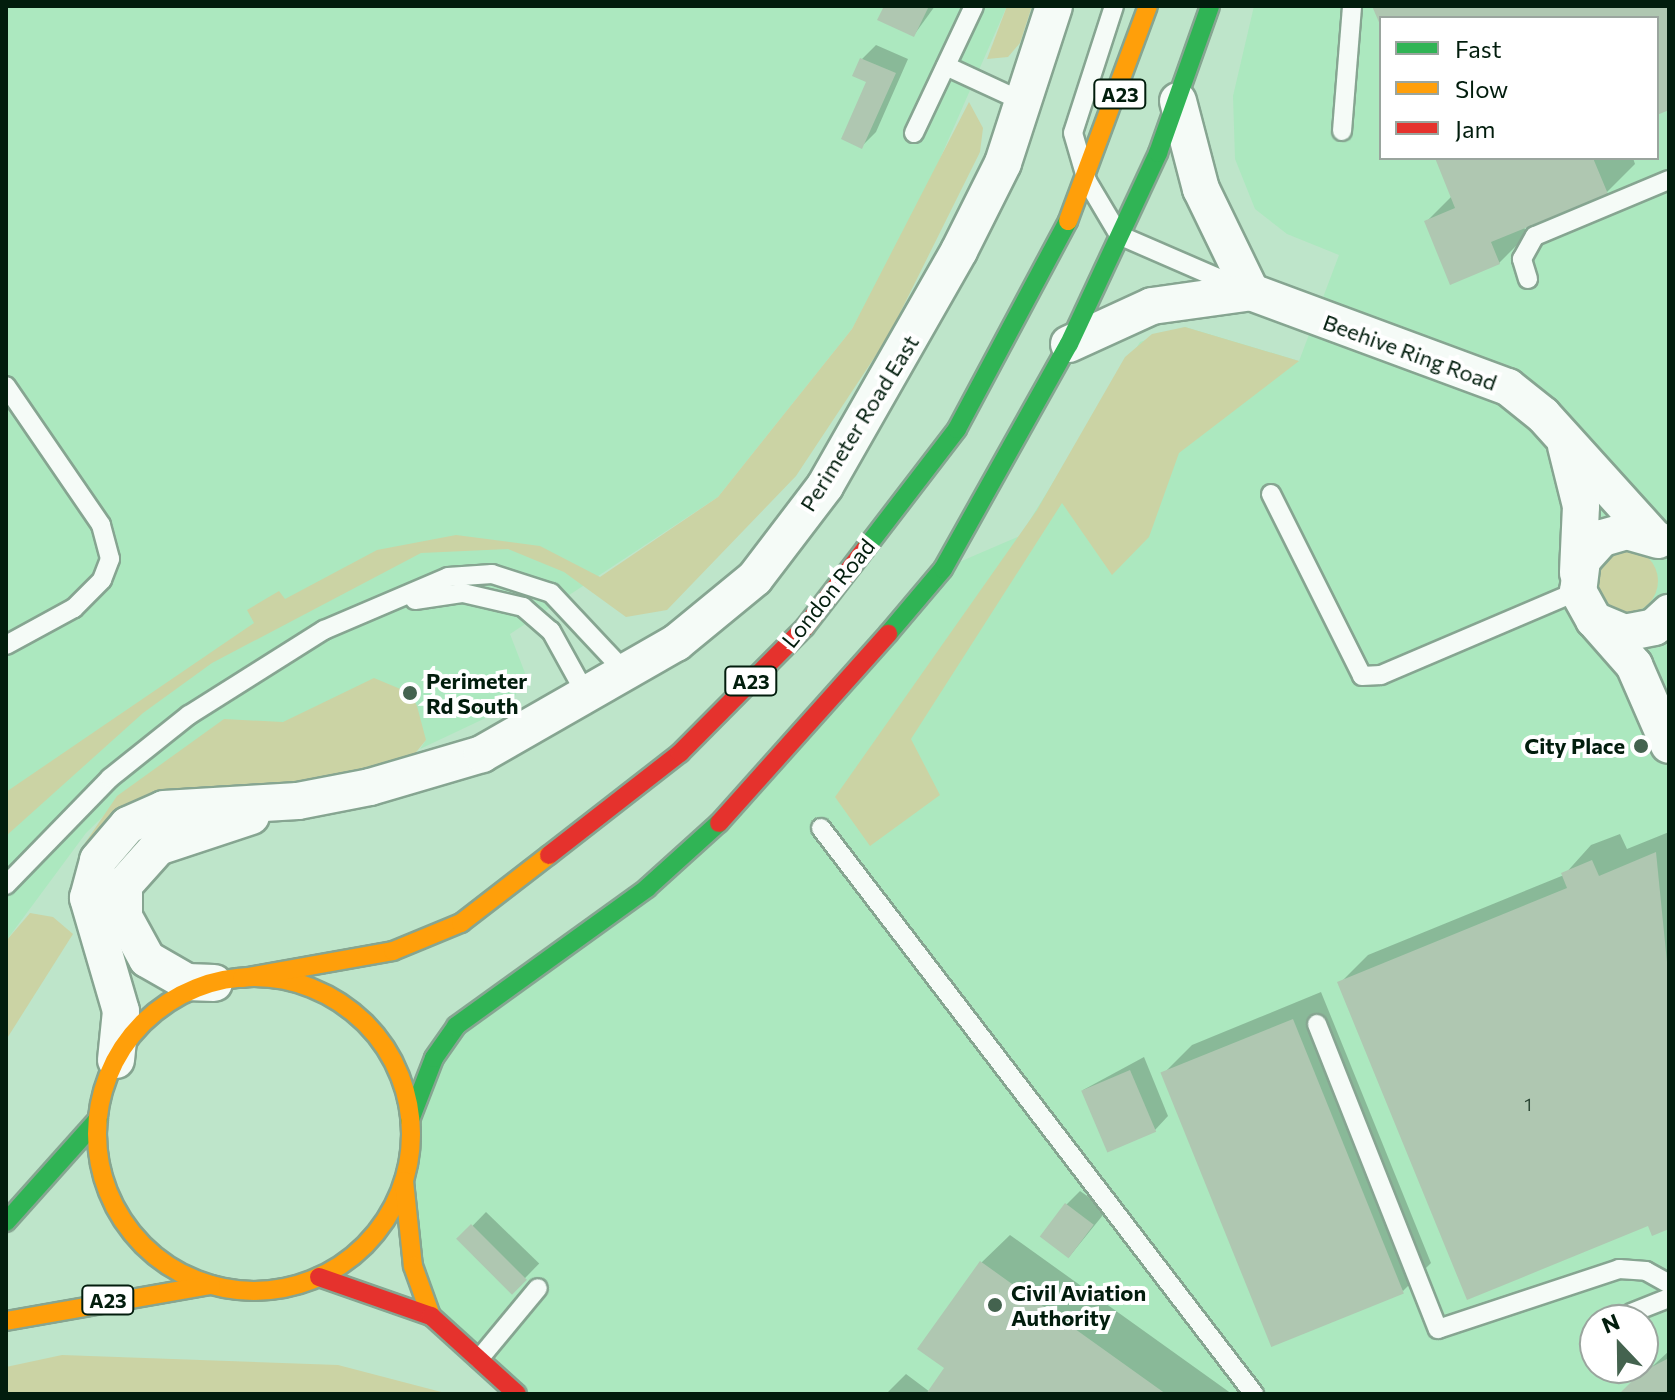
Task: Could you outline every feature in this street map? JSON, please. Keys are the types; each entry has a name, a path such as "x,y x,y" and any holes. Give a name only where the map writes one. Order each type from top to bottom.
{"main road":[{"name":"London Road","path":"228,980 393,951 440,934 680,753 805,627 957,429 1056,252 1087,181 1148,6"},
{"name":"A23","path":"410,1120 456,1026 647,888 751,794 848,688 943,569 1069,344 1178,101 1210,6"},
{"path":"404,1181 368,1242 319,1277 282,1289 211,1285 152,1254 119,1214 99,1160 98,1119 116,1060 157,1011 228,980 302,982 346,1005 397,1070 410,1120 404,1181 413,1266 431,1316"},
{"path":"6,1222 98,1119"},
{"path":"319,1277 431,1316 517,1394"},
{"name":"A23","path":"6,1321 211,1285"}],"street":[{"name":"Perimeter Road East","path":"228,980 187,982 147,959 124,917 124,885 158,847 298,801 482,754 627,674 755,578 825,486 959,251 1024,102 1054,6"},
{"path":"1069,344 1152,306 1251,292 1201,189 1178,101"},
{"name":"Beehive Ring Road","path":"1251,292 1495,380 1558,431 1664,546"},
{"path":"1558,431 1581,506 1583,597"},
{"path":"1664,546 1627,531 1602,538 1582,560 1583,597 1634,665 1669,745"},
{"path":"1583,597 1640,632 1669,613"},
{"name":"Perimeter Road East","path":"116,1060 121,1011 88,898 111,842 164,809 298,801"}],"lane":[{"path":"914,133 974,6"},
{"path":"1114,6 1073,133 1087,181 1119,235"},
{"path":"1342,131 1352,6"},
{"path":"946,66 1024,102"},
{"path":"1528,279 1522,259 1535,236 1669,180"},
{"name":"Beehive Ring Road","path":"1119,235 1251,292"},
{"path":"6,386 101,525 110,559 102,580 74,608 6,645"},
{"path":"1271,494 1362,676 1381,675 1583,597"},
{"path":"6,885 137,754 276,657 387,601 477,573 551,593 627,674"},
{"path":"276,657 414,600 476,594 539,618 588,698"},
{"path":"821,828 1254,1394"},
{"path":"1317,1024 1438,1329 1619,1269 1646,1271 1669,1284"},
{"path":"479,1359 538,1288"}],"shaded area":[{"path":"6,6 1007,6 921,202 852,329 718,497 510,634 525,673 511,706 420,749 426,740 127,793 86,833 6,941"},
{"path":"1007,6 1032,6 1020,43 1008,57 987,59"},
{"path":"1254,6 1669,6 1669,1394 521,1394 431,1316 409,1163 410,1120 434,1058 647,888 943,569 1020,536 1140,342 1185,327 1299,361 1339,255 1287,234 1255,209 1235,159 1233,96"},
{"path":"969,102 983,128 980,152 888,337 796,476 667,610 626,617 564,572 508,549 421,553 212,663 143,713 6,836 6,792 254,623 247,610 279,591 285,599 377,550 456,535 540,546 600,577 718,497 852,329"},
{"path":"1185,327 1299,361 1179,453 1149,537 1112,575 1062,503 911,739 940,795 870,846 835,797 1037,510 1125,357 1152,334"},
{"path":"1626,549 1644,555 1652,563 1658,581 1652,599 1644,607 1626,613 1608,607 1600,599 1594,581 1600,563 1608,555"},
{"path":"374,678 410,693 417,706 426,740 413,756 317,780 123,808 83,846 117,796 224,719 283,722"},
{"path":"30,913 53,917 73,934 6,1040 6,941"},
{"path":"62,1355 338,1365 449,1394 6,1394 6,1367"}],"building":[{"path":"884,6 929,6 914,37 877,20"},
{"path":"1372,6 1669,6 1669,110 1659,114 1659,16 1379,16 1379,22"},
{"path":"860,58 896,73 862,149 841,139 866,82 852,76"},
{"path":"1436,160 1594,160 1608,194 1491,242 1500,264 1450,285 1424,221 1455,208"},
{"path":"1656,852 1669,982 1669,1229 1652,1236 1648,1226 1467,1300 1337,982 1567,888 1561,873 1592,860 1599,876"},
{"path":"1293,1019 1404,1293 1271,1347 1160,1073"},
{"path":"1130,1070 1156,1132 1107,1152 1081,1091"},
{"path":"1065,1203 1094,1225 1068,1258 1040,1237"},
{"path":"471,1224 527,1280 512,1295 456,1239"},
{"name":"Civil Aviation Authority","path":"980,1261 1166,1394 926,1394 944,1368 917,1349"},
{"path":"1669,1358 1669,1394 1619,1394 1629,1384 1659,1384 1659,1363"}],"traffic: fast":[{"path":"888,634 943,569 1069,344 1158,153 1210,6"},
{"path":"865,549 957,429 1068,221"},
{"path":"410,1120 434,1058 456,1026 647,888 719,823"},
{"path":"6,1222 98,1119"}],"traffic: slow":[{"path":"1068,221 1148,6"},
{"path":"242,978 393,951 461,923 549,855"},
{"path":"254,977 285,980 314,989 341,1004 365,1023 384,1047 399,1074 408,1103 411,1134 408,1165 399,1194 384,1221 365,1245 341,1264 314,1279 285,1288 254,1291 223,1288 194,1279 167,1264 143,1245 124,1221 109,1194 100,1165 97,1134 100,1103 109,1074 124,1047 143,1023 167,1004 194,989 223,980 254,977"},
{"path":"404,1181 413,1266 431,1316"},
{"path":"6,1321 211,1285"}],"traffic: jam":[{"path":"549,855 680,753 805,627 865,549"},
{"path":"719,823 888,634"},
{"path":"319,1277 431,1316 517,1394"}],"place":[{"name":"Perimeter Rd South","path":"410,693"},
{"name":"City Place","path":"1641,746"},
{"name":"Civil Aviation Authority","path":"995,1305"}]}
